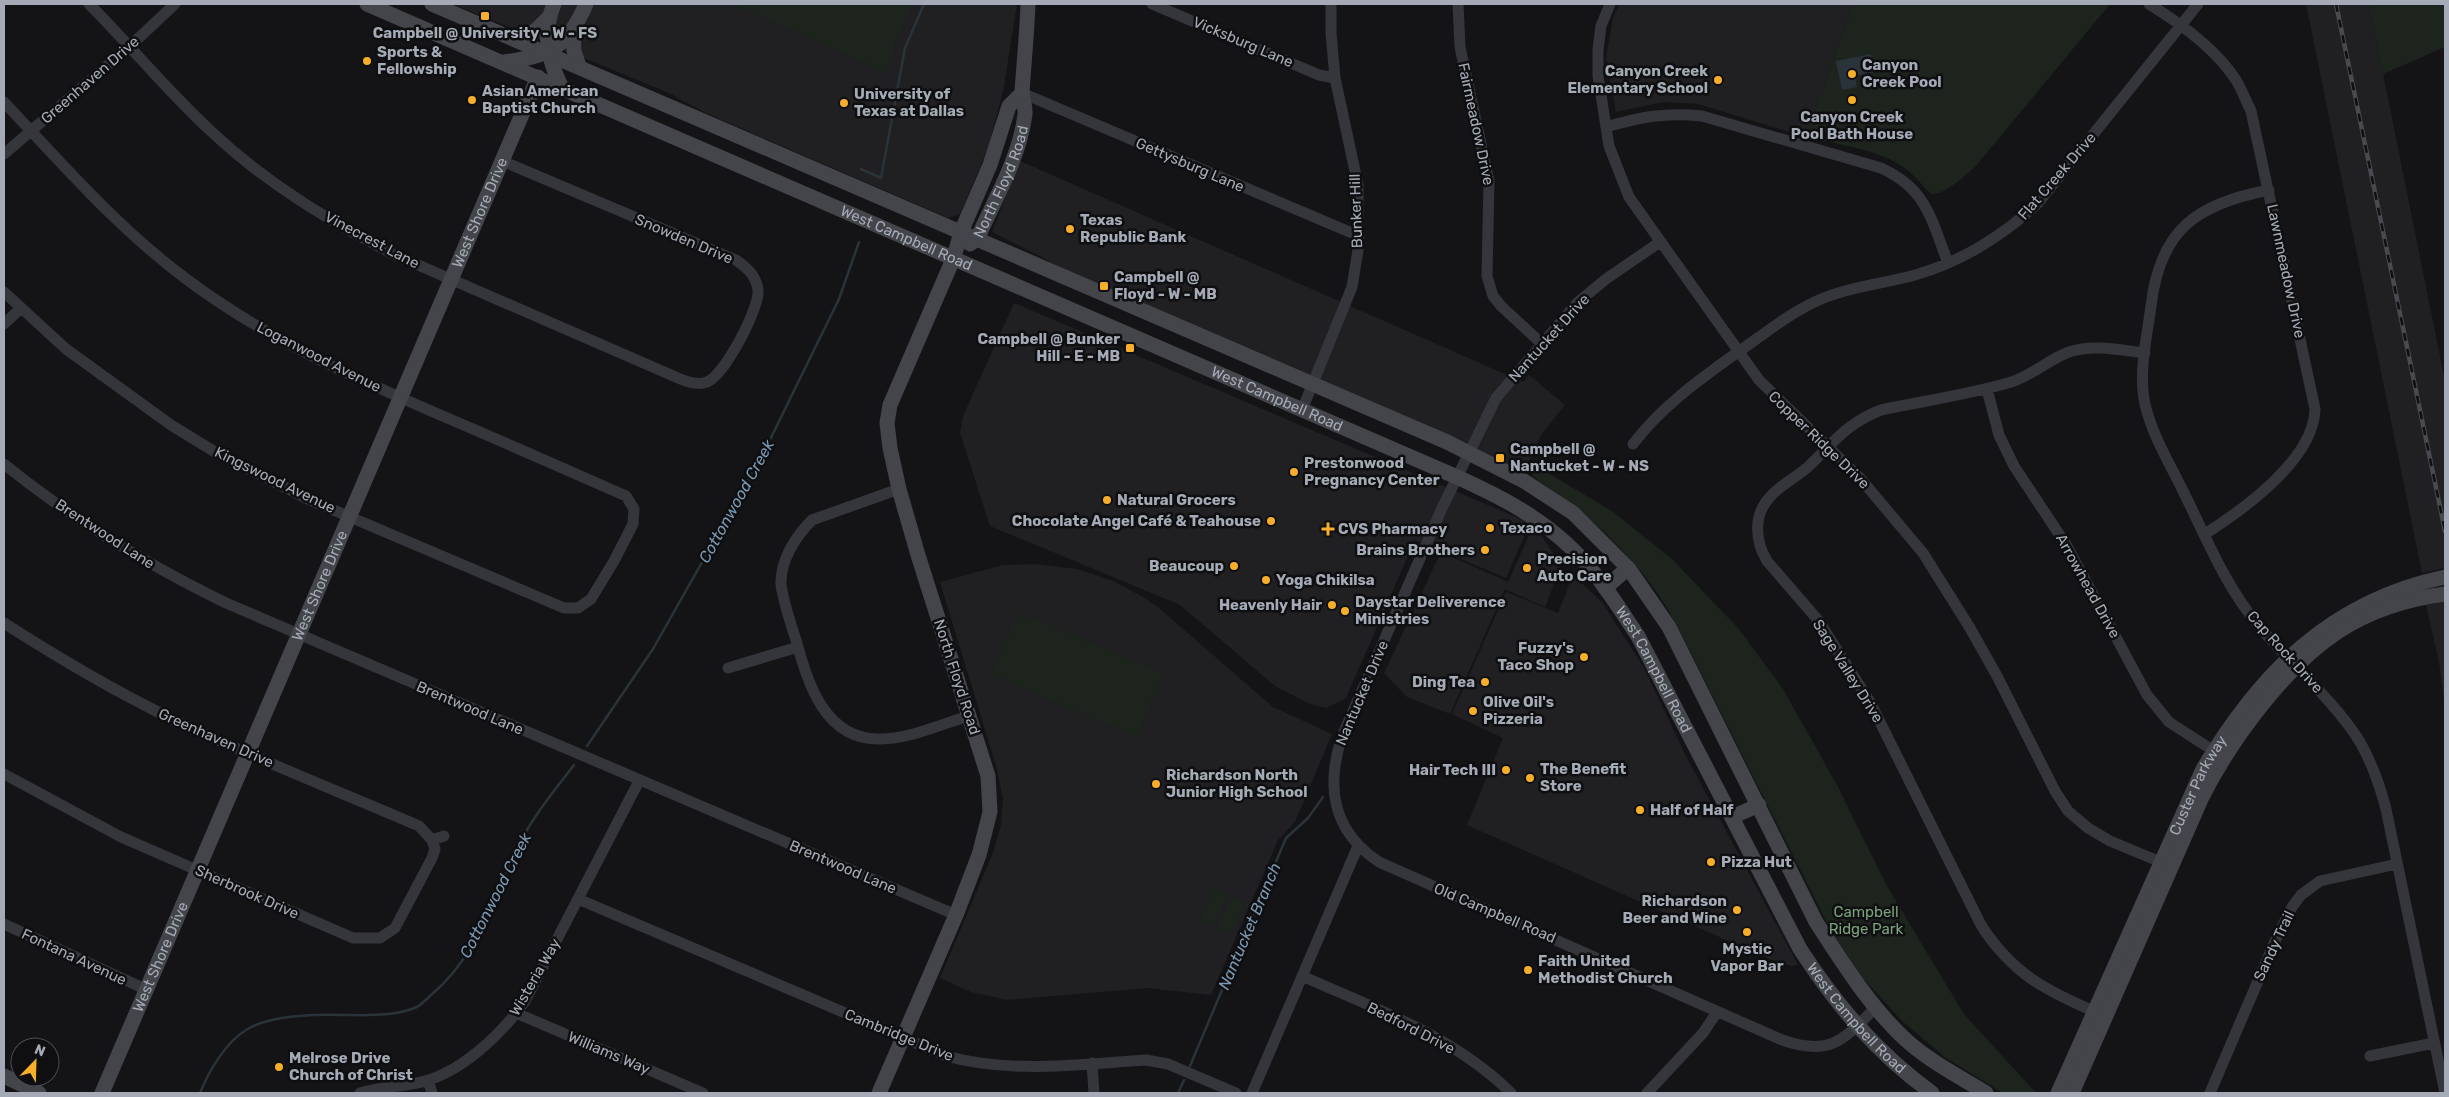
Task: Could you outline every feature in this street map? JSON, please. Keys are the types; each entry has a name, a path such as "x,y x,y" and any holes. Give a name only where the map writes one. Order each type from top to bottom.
{"main road":[{"name":"West Campbell Road","path":"367,4 538,77 558,79 1089,318 1457,477 1512,504 1539,521 1568,545 1605,588 1653,662 1800,949 1824,988 1892,1062 1932,1093"},
{"name":"West Campbell Road","path":"432,4 548,52 1468,452 1524,482 1573,513 1628,568 1669,627 1816,922 1844,965 1876,1007 1908,1042 1986,1093"},
{"path":"503,62 530,58 548,52 573,31 586,4"},
{"name":"North Floyd Road","path":"954,257 977,239 1012,161 1020,136 1026,112 1022,94 1028,4"},
{"path":"538,77 520,41 536,30 551,11"},
{"path":"551,11 548,52 558,79 579,66 574,51 573,31"},
{"name":"West Shore Drive","path":"102,1093 538,77"},
{"name":"North Floyd Road","path":"879,1093 956,915 987,831 990,812 988,776 899,489 890,448 888,414 954,257 960,232 990,165 1009,106 1022,94"},
{"path":"1089,318 1100,293"},
{"path":"1605,588 1628,568"},
{"name":"Custer Parkway","path":"2058,1093 2100,1014 2167,864 2202,797 2218,755 2262,706 2293,663 2321,631 2358,607 2397,589 2445,577"},
{"name":"Custer Parkway","path":"2293,663 2357,620 2392,605 2420,597 2445,594"},
{"path":"1732,817 1758,805"},
{"name":"Custer Parkway","path":"2072,1093 2100,1014"},
{"path":"4,1076 39,1093"}],"street":[{"name":"Vinecrest Lane","path":"89,4 212,132 283,190 354,234 392,254 678,378 699,384 712,379"},
{"name":"Greenhaven Drive","path":"4,154 129,47 175,4"},
{"name":"Vicksburg Lane","path":"1152,4 1319,75 1335,78"},
{"name":"Bunker Hill","path":"1302,410 1352,287 1357,265 1359,199 1356,174 1335,78 1331,4"},
{"name":"Fairmeadow Drive","path":"1458,4 1460,48 1489,180 1487,276 1493,296 1501,306 1542,343"},
{"name":"Copper Ridge Drive","path":"1610,4 1601,26 1598,50 1598,76 1609,146 1629,197 1737,353 1770,392 1829,446 1860,478 1906,531 1938,574 1997,676 2055,791 2068,811 2088,828 2110,841 2167,864"},
{"name":"Lawnmeadow Drive","path":"2149,4 2208,49 2236,80 2254,120 2314,403 2314,422 2310,438 2300,453 2245,507 2205,534"},
{"name":"Flat Creek Drive","path":"1633,444 1662,410 1679,395 1785,317 1824,298 1916,275 1948,263 1983,246 2018,222 2038,203 2198,4"},
{"name":"Gettysburg Lane","path":"1022,94 1359,236"},
{"name":"Loganwood Avenue","path":"4,102 104,208 186,279 287,344 400,398 626,496 634,509 633,524 614,561"},
{"path":"1606,127 1648,115 1680,114 1702,116 1881,168 1904,179 1919,194 1948,263"},
{"name":"Snowden Drive","path":"502,161 736,260 748,268 756,279 758,292 756,304 730,360 721,372 712,379"},
{"name":"Cap Rock Drive","path":"2270,190 2235,197 2213,206 2189,222 2176,236 2159,263 2154,284 2145,353 2143,392 2149,417 2236,594 2257,625 2349,726 2366,753 2380,789 2445,1093"},
{"name":"Nantucket Drive","path":"1358,846 1341,820 1334,792 1334,768 1338,747 1468,452 1496,398 1577,303 1606,279 1660,242"},
{"name":"Kingswood Avenue","path":"4,292 66,350 171,425 273,482 349,516 564,608 578,608 591,599 614,561"},
{"path":"4,324 20,308"},
{"name":"Sage Valley Drive","path":"2100,1014 2056,995 2031,981 1995,946 1981,925 1870,702 1818,620 1761,550 1757,530 1758,519 1770,496 1807,468 1851,424 1881,410 1986,389 2011,382 2034,373 2068,352 2083,348 2145,353"},
{"name":"Arrowhead Drive","path":"1986,389 1999,435 2014,466 2067,546 2147,695 2169,722 2218,755"},
{"name":"Brentwood Lane","path":"4,464 74,515 158,567 218,599 638,781 956,915"},
{"path":"899,489 812,520 795,540 785,560 780,580 806,675 819,704 840,727 851,733 880,739 898,737 969,716"},
{"name":"Greenhaven Drive","path":"4,623 62,660 135,701 248,753 419,826 438,838"},
{"path":"728,668 798,647"},
{"name":"Sherbrook Drive","path":"4,774 112,833 353,938 371,940 389,933 398,922 432,858 438,838"},
{"name":"Wisteria Way","path":"360,1093 428,1080 474,1055 496,1036 525,1001 638,781"},
{"path":"1252,1093 1358,846"},
{"name":"Old Campbell Road","path":"1358,846 1379,862 1405,875 1782,1040 1806,1047 1830,1046 1857,1026 1876,1007"},
{"name":"Sandy Trail","path":"2210,1093 2276,939 2292,907 2301,895 2320,881 2397,864"},
{"name":"Cambridge Drive","path":"578,900 946,1056 1010,1067 1146,1060 1158,1062 1236,1093"},
{"name":"Fontana Avenue","path":"4,924 145,989"},
{"name":"Bedford Drive","path":"1302,976 1432,1036 1493,1075 1511,1093"},
{"path":"1647,1093 1703,1033 1717,1012"},
{"name":"Williams Way","path":"516,1013 703,1093"},
{"path":"2370,1056 2434,1043"},
{"path":"1092,1063 1094,1093"},
{"path":"428,1080 432,1093"}],"shaded area":[{"name":"University of Texas at Dallas","path":"453,4 1017,4 1003,92 988,148 960,214 948,218 706,113 669,93"},
{"name":"Canyon Creek Elementary School","path":"1620,4 1853,4 1806,137 1698,104 1663,102 1616,112 1606,58 1613,18"},
{"path":"2306,4 2369,4 2445,381 2445,568 2422,573"},
{"name":"Canyon Creek Pool","path":"1871,54 1874,72 1855,76 1857,87 1842,90 1836,61"},
{"path":"1020,161 1523,382 1529,375 1565,405 1541,435 1524,472 1455,439 1062,269 992,232"},
{"path":"1014,303 1530,523 1506,578 1415,540 1346,698 1326,708 1310,704 1275,686 1180,605 990,526 960,433 963,416"},
{"path":"1531,531 1541,535 1561,565 1545,607 1505,589 1450,714 1407,697 1384,673 1441,552 1508,582"},
{"name":"Richardson North Junior High School","path":"1035,564 1077,569 1113,581 1143,597 1159,608 1273,707 1332,734 1295,822 1278,840 1211,995 1148,988 1007,1000 971,992 940,978 992,855 1001,825 1003,799 997,769 940,582 1003,565"},
{"path":"1573,575 1602,602 1644,668 1686,756 1798,965 1791,966 1769,959 1467,825 1503,738 1452,714 1506,592 1558,613"},
{"path":"2445,601 2445,708 2439,662 2426,605"}],"green space":[{"path":"733,4 912,4 894,44 887,73"},
{"path":"1853,4 2110,4 1975,167 1949,188 1931,194 1916,178 1896,162 1858,148 1806,137"},
{"path":"2369,4 2445,4 2445,47 2383,74"},
{"name":"Campbell Ridge Park","path":"1536,466 1612,511 1673,560 1739,629 1783,689 1837,785 1887,886 1964,1014 2036,1093 2003,1093 1946,1058 1902,1021 1860,975 1832,933 1662,599 1616,543 1585,515 1532,476"},
{"path":"1019,612 1163,673 1137,737 991,675"},
{"path":"1213,889 1227,895 1214,925 1200,919"},
{"path":"1231,897 1245,903 1232,933 1218,927"}],"waterway":[{"name":"Cottonwood Creek","path":"861,169 881,178 905,48 924,4"},
{"name":"Cottonwood Creek","path":"587,746 653,649 762,456 839,299 859,242"},
{"name":"Cottonwood Creek","path":"200,1093 213,1067 231,1042 256,1025 293,1016 390,1014 417,1007 424,1001 449,978 463,959 476,938 532,821 574,765"},
{"name":"Nantucket Branch","path":"1190,1066 1286,838 1308,818 1323,797"},
{"name":"Nantucket Branch","path":"1178,1093 1184,1080"}],"railway":[{"path":"2336,4 2445,531"}],"place":[{"name":"Campbell @ University - W - FS","path":"485,16"},
{"name":"Sports & Fellowship","path":"367,61"},
{"name":"Canyon Creek Pool","path":"1852,74"},
{"name":"Canyon Creek Elementary School","path":"1718,80"},
{"name":"Asian American Baptist Church","path":"472,100"},
{"name":"Canyon Creek Pool Bath House","path":"1852,100"},
{"name":"University of Texas at Dallas","path":"844,103"},
{"name":"Texas Republic Bank","path":"1070,229"},
{"name":"Campbell @ Floyd - W - MB","path":"1104,286"},
{"name":"Campbell @ Bunker Hill - E - MB","path":"1130,348"},
{"name":"Campbell @ Nantucket - W - NS","path":"1500,458"},
{"name":"Prestonwood Pregnancy Center","path":"1294,472"},
{"name":"Natural Grocers","path":"1107,500"},
{"name":"Chocolate Angel Café & Teahouse","path":"1271,521"},
{"name":"Texaco","path":"1490,528"},
{"name":"CVS Pharmacy","path":"1328,529"},
{"name":"Brains Brothers","path":"1485,550"},
{"name":"Beaucoup","path":"1234,566"},
{"name":"Precision Auto Care","path":"1527,568"},
{"name":"Yoga Chikilsa","path":"1266,580"},
{"name":"Heavenly Hair","path":"1332,605"},
{"name":"Daystar Deliverence Ministries","path":"1345,611"},
{"name":"Fuzzy's Taco Shop","path":"1584,657"},
{"name":"Ding Tea","path":"1485,682"},
{"name":"Olive Oil's Pizzeria","path":"1473,711"},
{"name":"Hair Tech III","path":"1506,770"},
{"name":"The Benefit Store","path":"1530,778"},
{"name":"Richardson North Junior High School","path":"1156,784"},
{"name":"Half of Half","path":"1640,810"},
{"name":"Pizza Hut","path":"1711,862"},
{"name":"Richardson Beer and Wine","path":"1737,910"},
{"name":"Mystic Vapor Bar","path":"1747,932"},
{"name":"Faith United Methodist Church","path":"1528,970"},
{"name":"Melrose Drive Church of Christ","path":"279,1067"}]}
